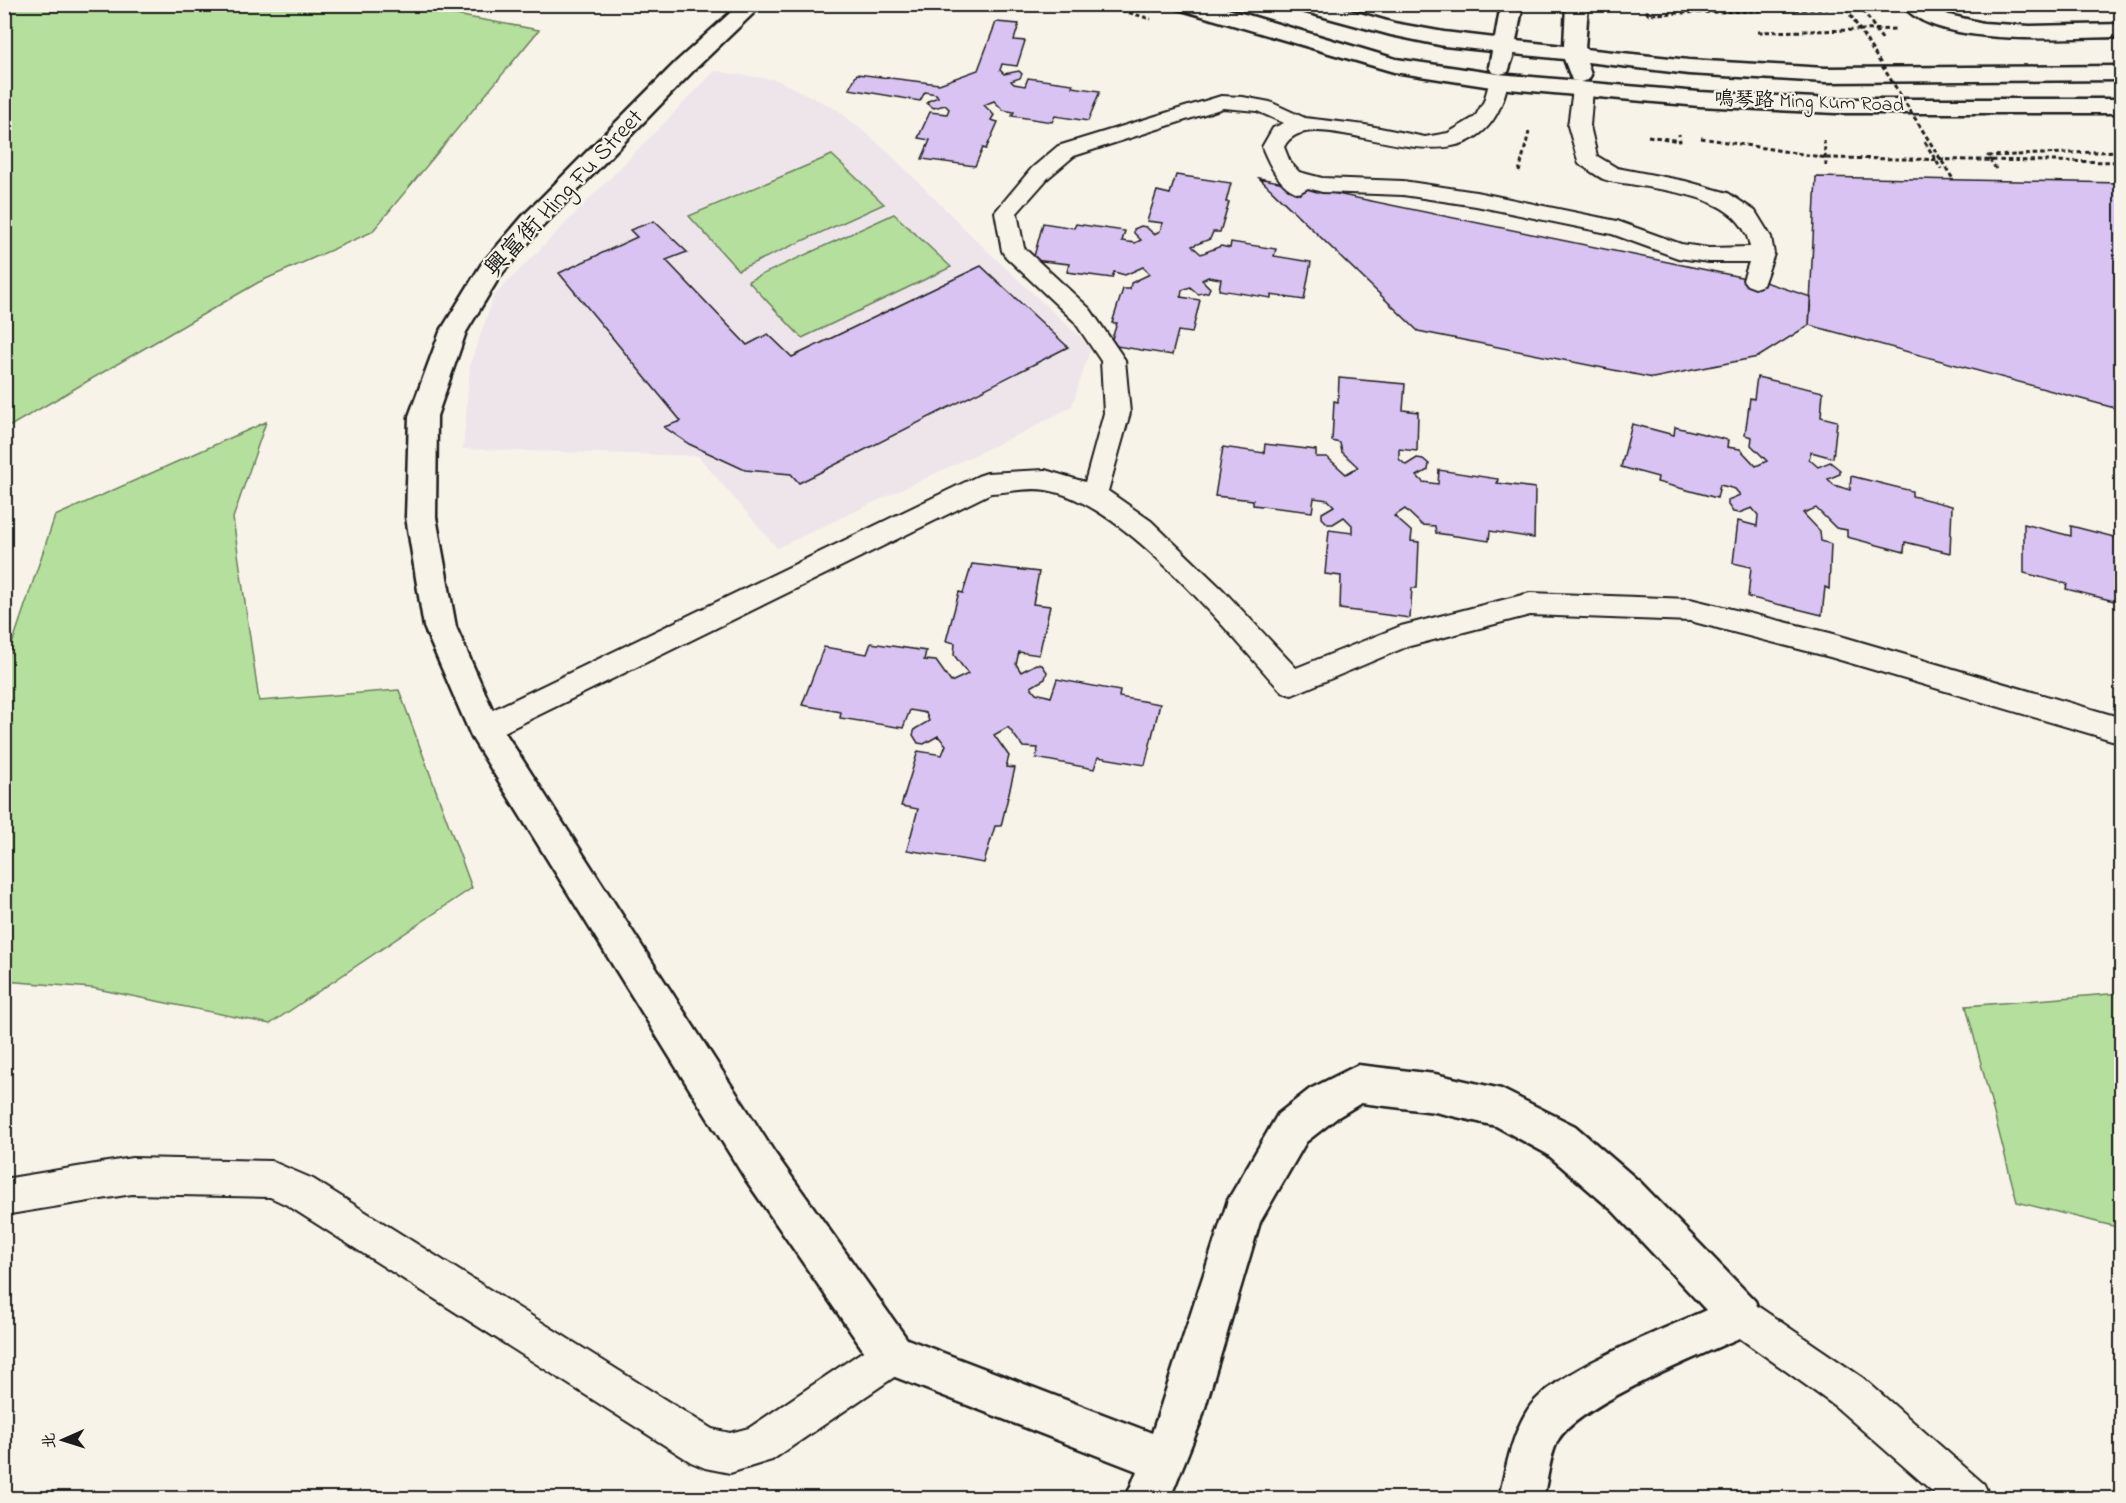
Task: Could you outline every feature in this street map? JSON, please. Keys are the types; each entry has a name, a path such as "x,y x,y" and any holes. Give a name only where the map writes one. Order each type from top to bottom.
{"street":[{"name":"興富街 Hing Fu Street","path":"753,4 686,66 532,222 490,271 453,332 423,416 421,517 440,627 484,728 760,1166 892,1355"},
{"name":"鳴琴路 Ming Kum Road","path":"1186,4 1394,65 1498,81 1699,99 1835,106 2121,106"},
{"name":"鳴琴路 Ming Kum Road","path":"1303,4 1391,29 1444,39 1775,74 2121,73"},
{"path":"1498,81 1512,4"},
{"path":"1577,4 1574,54 1583,89"},
{"path":"1912,4 1940,20 1971,28 2121,30"},
{"path":"892,1355 1155,1479 1179,1421 1242,1214 1292,1128 1324,1103 1358,1084 1435,1093 1502,1108 1561,1140 1627,1197 1740,1316 1600,1381 1581,1392 1546,1420 1529,1459 1521,1498"}],"lane":[{"path":"1094,495 1117,413 1113,360 1082,315 1014,251 1006,212 1040,173 1066,151 1221,102 1248,102 1281,111 1300,124 1365,131 1425,142 1453,139 1484,121 1494,101 1498,81"},
{"path":"1583,89 1579,126 1587,159 1611,174 1685,188 1720,198 1747,216 1760,237 1763,254 1755,280"},
{"path":"1300,124 1280,133 1273,147 1280,164 1296,181 1322,185 1403,188 1476,199 1617,228 1678,251 1709,255 1763,254"},
{"path":"484,728 987,483 1045,480 1094,495 1142,528 1214,599 1292,683 1401,637 1530,604 1690,610 1830,645 2121,731"},
{"path":"4,1197 132,1176 271,1179 300,1192 705,1448 730,1453 758,1446 892,1355"},
{"path":"1740,1316 1849,1392 1970,1498"}],"path":[{"path":"1643,4 1648,14 1926,4"},
{"path":"1859,4 1883,39"},
{"path":"1846,8 1953,179"},
{"path":"1757,32 1898,29"},
{"path":"1648,136 1680,141 1677,134 1689,136"},
{"path":"1824,136 1826,166"},
{"path":"1701,138 1827,158 2121,162"},
{"path":"1996,169 1988,156 2121,151"}],"shaded area":[{"path":"715,71 777,80 838,110 888,152 980,244 1091,347 1072,406 1030,429 777,548 698,456 463,449 470,364 494,296"}],"green space":[{"path":"5,4 401,5 539,30 372,232 259,282 5,429"},
{"path":"832,155 884,204 738,270 689,216"},
{"path":"894,214 951,267 802,338 748,281"},
{"path":"266,422 233,518 259,701 399,690 472,888 270,1024 92,988 5,981 5,665 55,516"},
{"path":"2122,993 2121,1228 2017,1202 1966,1006"}],"building":[{"path":"996,22 1019,24 1014,40 1025,41 1017,66 1002,64 1000,70 1004,74 1019,71 1022,74 1020,78 1011,81 1014,84 1025,86 1028,78 1073,84 1072,87 1100,91 1088,121 1055,116 1052,122 1012,116 1014,112 1003,110 994,101 984,105 994,115 991,120 998,122 986,149 983,148 975,166 922,159 930,140 918,138 930,112 947,114 949,109 945,105 934,108 927,104 928,101 938,97 936,94 925,92 920,101 849,89 857,74 939,84 978,70"},
{"path":"1176,175 1231,183 1226,202 1229,202 1220,232 1213,232 1210,239 1192,246 1201,254 1221,246 1230,248 1231,242 1276,249 1274,256 1311,262 1304,300 1271,295 1271,298 1219,290 1221,279 1208,277 1202,280 1210,288 1208,292 1198,294 1190,287 1182,290 1181,297 1200,300 1192,333 1178,331 1172,355 1110,345 1117,323 1112,323 1123,289 1130,289 1131,283 1150,274 1143,267 1125,275 1114,272 1112,278 1067,272 1069,264 1033,260 1043,223 1074,228 1076,224 1125,231 1122,241 1135,243 1141,240 1134,233 1134,229 1141,226 1154,234 1160,231 1163,223 1147,221 1157,191 1170,194"},
{"path":"1816,177 2122,183 2122,410 1809,325"},
{"path":"1259,178 1765,282 1811,297 1809,325 1758,357 1653,378 1418,331"},
{"path":"654,221 687,252 666,260 747,345 768,334 792,357 981,266 1068,347 799,483 791,474 745,470 689,444 664,427 681,421 559,273 637,237 630,230"},
{"path":"1757,377 1823,392 1821,417 1837,421 1833,458 1811,452 1809,459 1818,467 1830,462 1840,470 1840,474 1828,479 1834,485 1850,490 1851,476 1912,491 1912,496 1952,506 1950,553 1905,542 1904,552 1847,537 1847,530 1836,528 1816,508 1803,513 1820,531 1821,541 1831,544 1829,589 1825,587 1822,615 1748,597 1751,567 1733,563 1738,521 1757,526 1758,515 1752,508 1739,513 1733,512 1728,505 1728,500 1740,495 1735,489 1720,485 1717,498 1657,482 1658,477 1621,467 1632,424 1674,435 1675,427 1728,440 1727,447 1740,449 1756,466 1767,461 1751,445 1752,437 1745,435 1750,398 1754,399"},
{"path":"1339,378 1405,384 1403,410 1418,412 1417,451 1399,449 1399,459 1406,465 1417,458 1429,464 1428,470 1417,476 1423,482 1438,484 1439,470 1498,479 1497,483 1535,488 1534,538 1490,531 1489,541 1436,533 1435,526 1422,525 1405,509 1394,516 1412,532 1411,541 1419,542 1417,588 1412,588 1410,618 1340,609 1341,576 1325,574 1329,530 1352,533 1352,525 1344,517 1333,524 1328,524 1322,518 1322,513 1334,506 1328,500 1314,498 1312,512 1253,505 1253,500 1215,496 1223,447 1264,453 1265,444 1316,450 1316,457 1327,457 1346,474 1358,467 1342,452 1340,443 1332,441 1334,401 1338,402"},
{"path":"2024,524 2071,536 2071,526 2122,539 2122,603 2066,589 2067,584 2024,573"},
{"path":"972,564 1039,572 1033,604 1050,606 1039,655 1019,652 1016,664 1021,672 1036,664 1042,665 1047,672 1045,679 1031,687 1036,693 1051,697 1057,679 1120,691 1119,697 1160,704 1145,765 1098,757 1094,769 1036,758 1038,748 1023,747 1008,727 994,735 1009,756 1006,767 1015,768 1001,826 995,826 984,863 907,850 918,809 901,806 918,751 942,755 946,745 938,736 924,744 918,743 913,735 915,729 929,721 926,713 910,710 903,728 840,718 841,712 802,705 824,647 867,654 871,643 926,651 924,660 936,661 951,682 968,674 954,655 955,643 946,641 959,592 963,593"}]}
